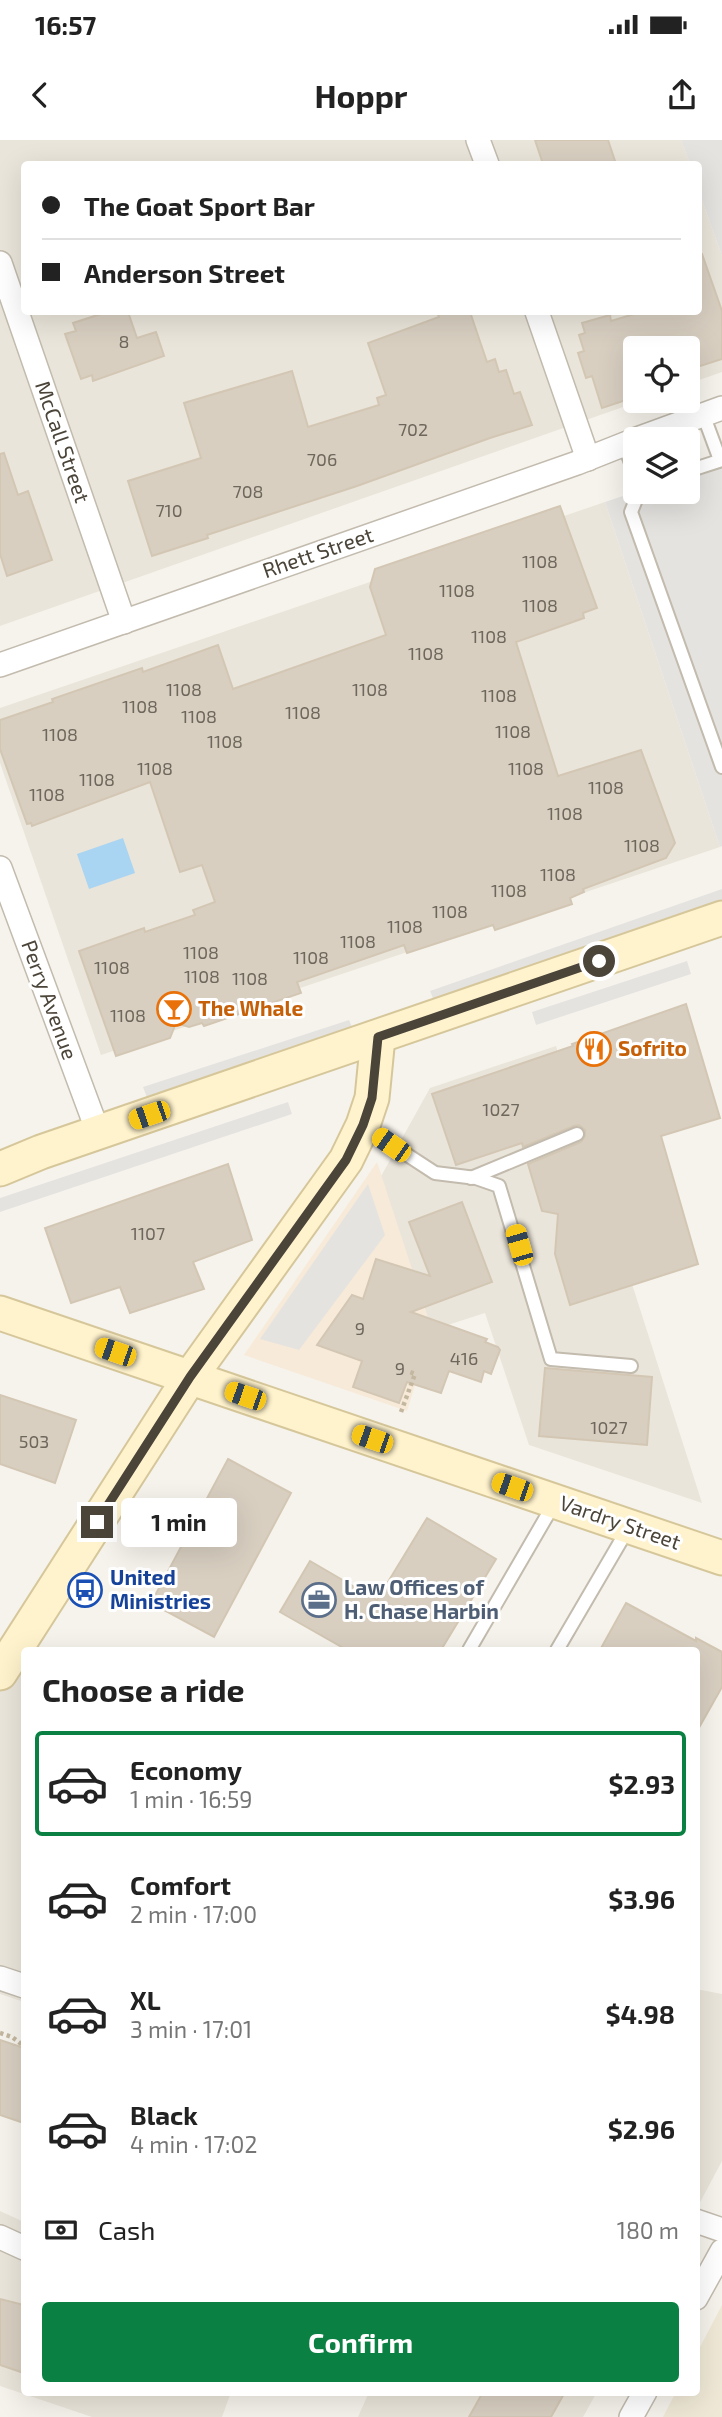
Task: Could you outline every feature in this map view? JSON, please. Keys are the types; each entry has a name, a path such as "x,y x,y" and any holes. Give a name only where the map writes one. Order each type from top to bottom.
{"main road":[{"path":"0,1169 98,1132 722,918"},
{"path":"0,1674 190,1377 346,1160 363,1125 372,1098 378,1037"},
{"name":"Vardry Street","path":"0,1313 722,1558"}],"street":[{"path":"478,140 486,161"},
{"name":"McCall Street","path":"0,263 124,622"},
{"path":"538,315 588,459"},
{"name":"Rhett Street","path":"669,427 712,411"},
{"name":"Rhett Street","path":"0,664 623,445"},
{"name":"Perry Avenue","path":"0,868 98,1132"},
{"path":"0,1978 21,1985"},
{"path":"700,2222 722,2230"},
{"path":"0,2237 21,2247"},
{"path":"700,2291 722,2251"},
{"path":"631,2417 643,2396"}],"lane":[{"path":"700,467 721,460 712,411"},
{"path":"634,504 631,512 722,767"},
{"path":"363,1125 435,1173 471,1178 499,1186 551,1359 631,1366"},
{"path":"471,1178 577,1134"},
{"path":"471,1647 555,1501"},
{"path":"559,1647 629,1526"}],"path":[{"path":"401,1412 415,1374 411,1372"},
{"path":"0,2034 12,2036 21,2044"}],"shaded area":[{"path":"0,140 681,140 689,161 21,161 21,315 702,315 702,200 722,256 722,372 700,380 700,336 623,336 623,407 0,626"},
{"path":"681,140 722,140 722,256 702,200 702,161 689,161"},
{"path":"722,463 720,847 605,502 623,496 623,504 700,504 700,470"},
{"path":"605,502 720,847 101,1055 0,763 0,708"},
{"path":"722,889 722,903 435,1003 430,991"},
{"path":"687,961 691,974 536,1025 532,1012"},
{"path":"349,1020 354,1032 148,1100 143,1087"},
{"path":"556,1046 702,1503 529,1445 485,1313 432,1330 380,1178 430,1088"},
{"path":"288,1102 292,1114 0,1212 0,1198"},
{"path":"377,1162 432,1330 407,1411 244,1355"},
{"path":"368,1184 385,1235 299,1350 260,1339"},
{"path":"0,1644 21,1652 21,2001 0,1994"},
{"path":"700,1990 722,1994 722,2161 700,2202"},
{"path":"0,2211 21,2221 21,2393 0,2386"},
{"path":"722,2305 722,2417 663,2417 674,2396 700,2396 700,2347"},
{"path":"30,2396 230,2396 222,2417 92,2417"},
{"path":"367,2396 595,2396 583,2417 358,2417"}],"water":[{"path":"123,838 135,873 89,889 77,854"}],"building":[{"path":"535,140 608,140 615,161 542,161"},
{"path":"702,254 722,311 722,359 700,366 700,336 623,336 623,401 602,408 592,376 586,378 578,353 584,351 579,335 585,333 582,323 610,315 611,321 631,315 702,315"},
{"path":"98,315 129,315 137,338 156,332 164,356 93,381 92,375 81,379 65,334 76,331 73,323"},
{"path":"438,315 471,315 487,362 495,359 499,372 506,370 514,394 520,392 532,425 152,556 128,481 201,458 184,403 292,371 308,427 379,405 377,398 386,395 368,343 439,317"},
{"path":"4,453 18,495 28,491 52,560 7,576 0,554 0,454"},
{"path":"560,506 597,608 583,613 584,618 516,642 558,776 641,750 675,843 666,858 583,889 584,892 570,898 572,904 495,930 493,925 407,953 404,945 297,982 301,993 204,1026 202,1023 189,1027 176,1023 170,1038 116,1056 79,951 144,928 145,932 195,915 193,910 215,902 202,865 180,872 150,782 32,826 31,823 27,824 0,749 0,720 142,668 143,672 218,645 233,689 386,635 370,587 375,569"},
{"path":"686,1004 720,1118 661,1136 698,1264 570,1305 555,1254 558,1214 542,1211 528,1164 581,1142 585,1130 579,1125 574,1126 523,1147 522,1143 456,1165 432,1094"},
{"path":"228,1164 252,1240 193,1262 204,1289 130,1313 120,1287 71,1303 45,1228"},
{"path":"462,1202 492,1282 411,1312 487,1339 485,1342 498,1347 500,1350 491,1374 484,1371 481,1382 449,1371 441,1393 407,1382 399,1403 353,1387 362,1361 317,1345 352,1295 363,1299 376,1259 430,1276 409,1222"},
{"path":"545,1368 652,1377 647,1445 539,1436"},
{"path":"0,1395 76,1420 55,1483 0,1464"},
{"path":"228,1459 291,1493 214,1637 151,1603"},
{"path":"427,1518 496,1559 443,1647 342,1647 280,1612 310,1561 377,1600"},
{"path":"626,1603 722,1652 722,1687 700,1726 700,1647 602,1647"},
{"path":"0,2040 21,2047 21,2122 0,2115"},
{"path":"0,2299 21,2304 21,2372 0,2365"},
{"path":"481,2396 563,2396 551,2417 469,2417"}],"place":[{"name":"The Whale","path":"174,1009"},
{"name":"Sofrito","path":"594,1049"},
{"name":"United Ministries","path":"85,1590"},
{"name":"Law Offices of H. Chase Harbin","path":"319,1600"}],"route":[{"path":"97,1522 190,1377 346,1160 363,1125 372,1098 378,1037 599,961"}]}
